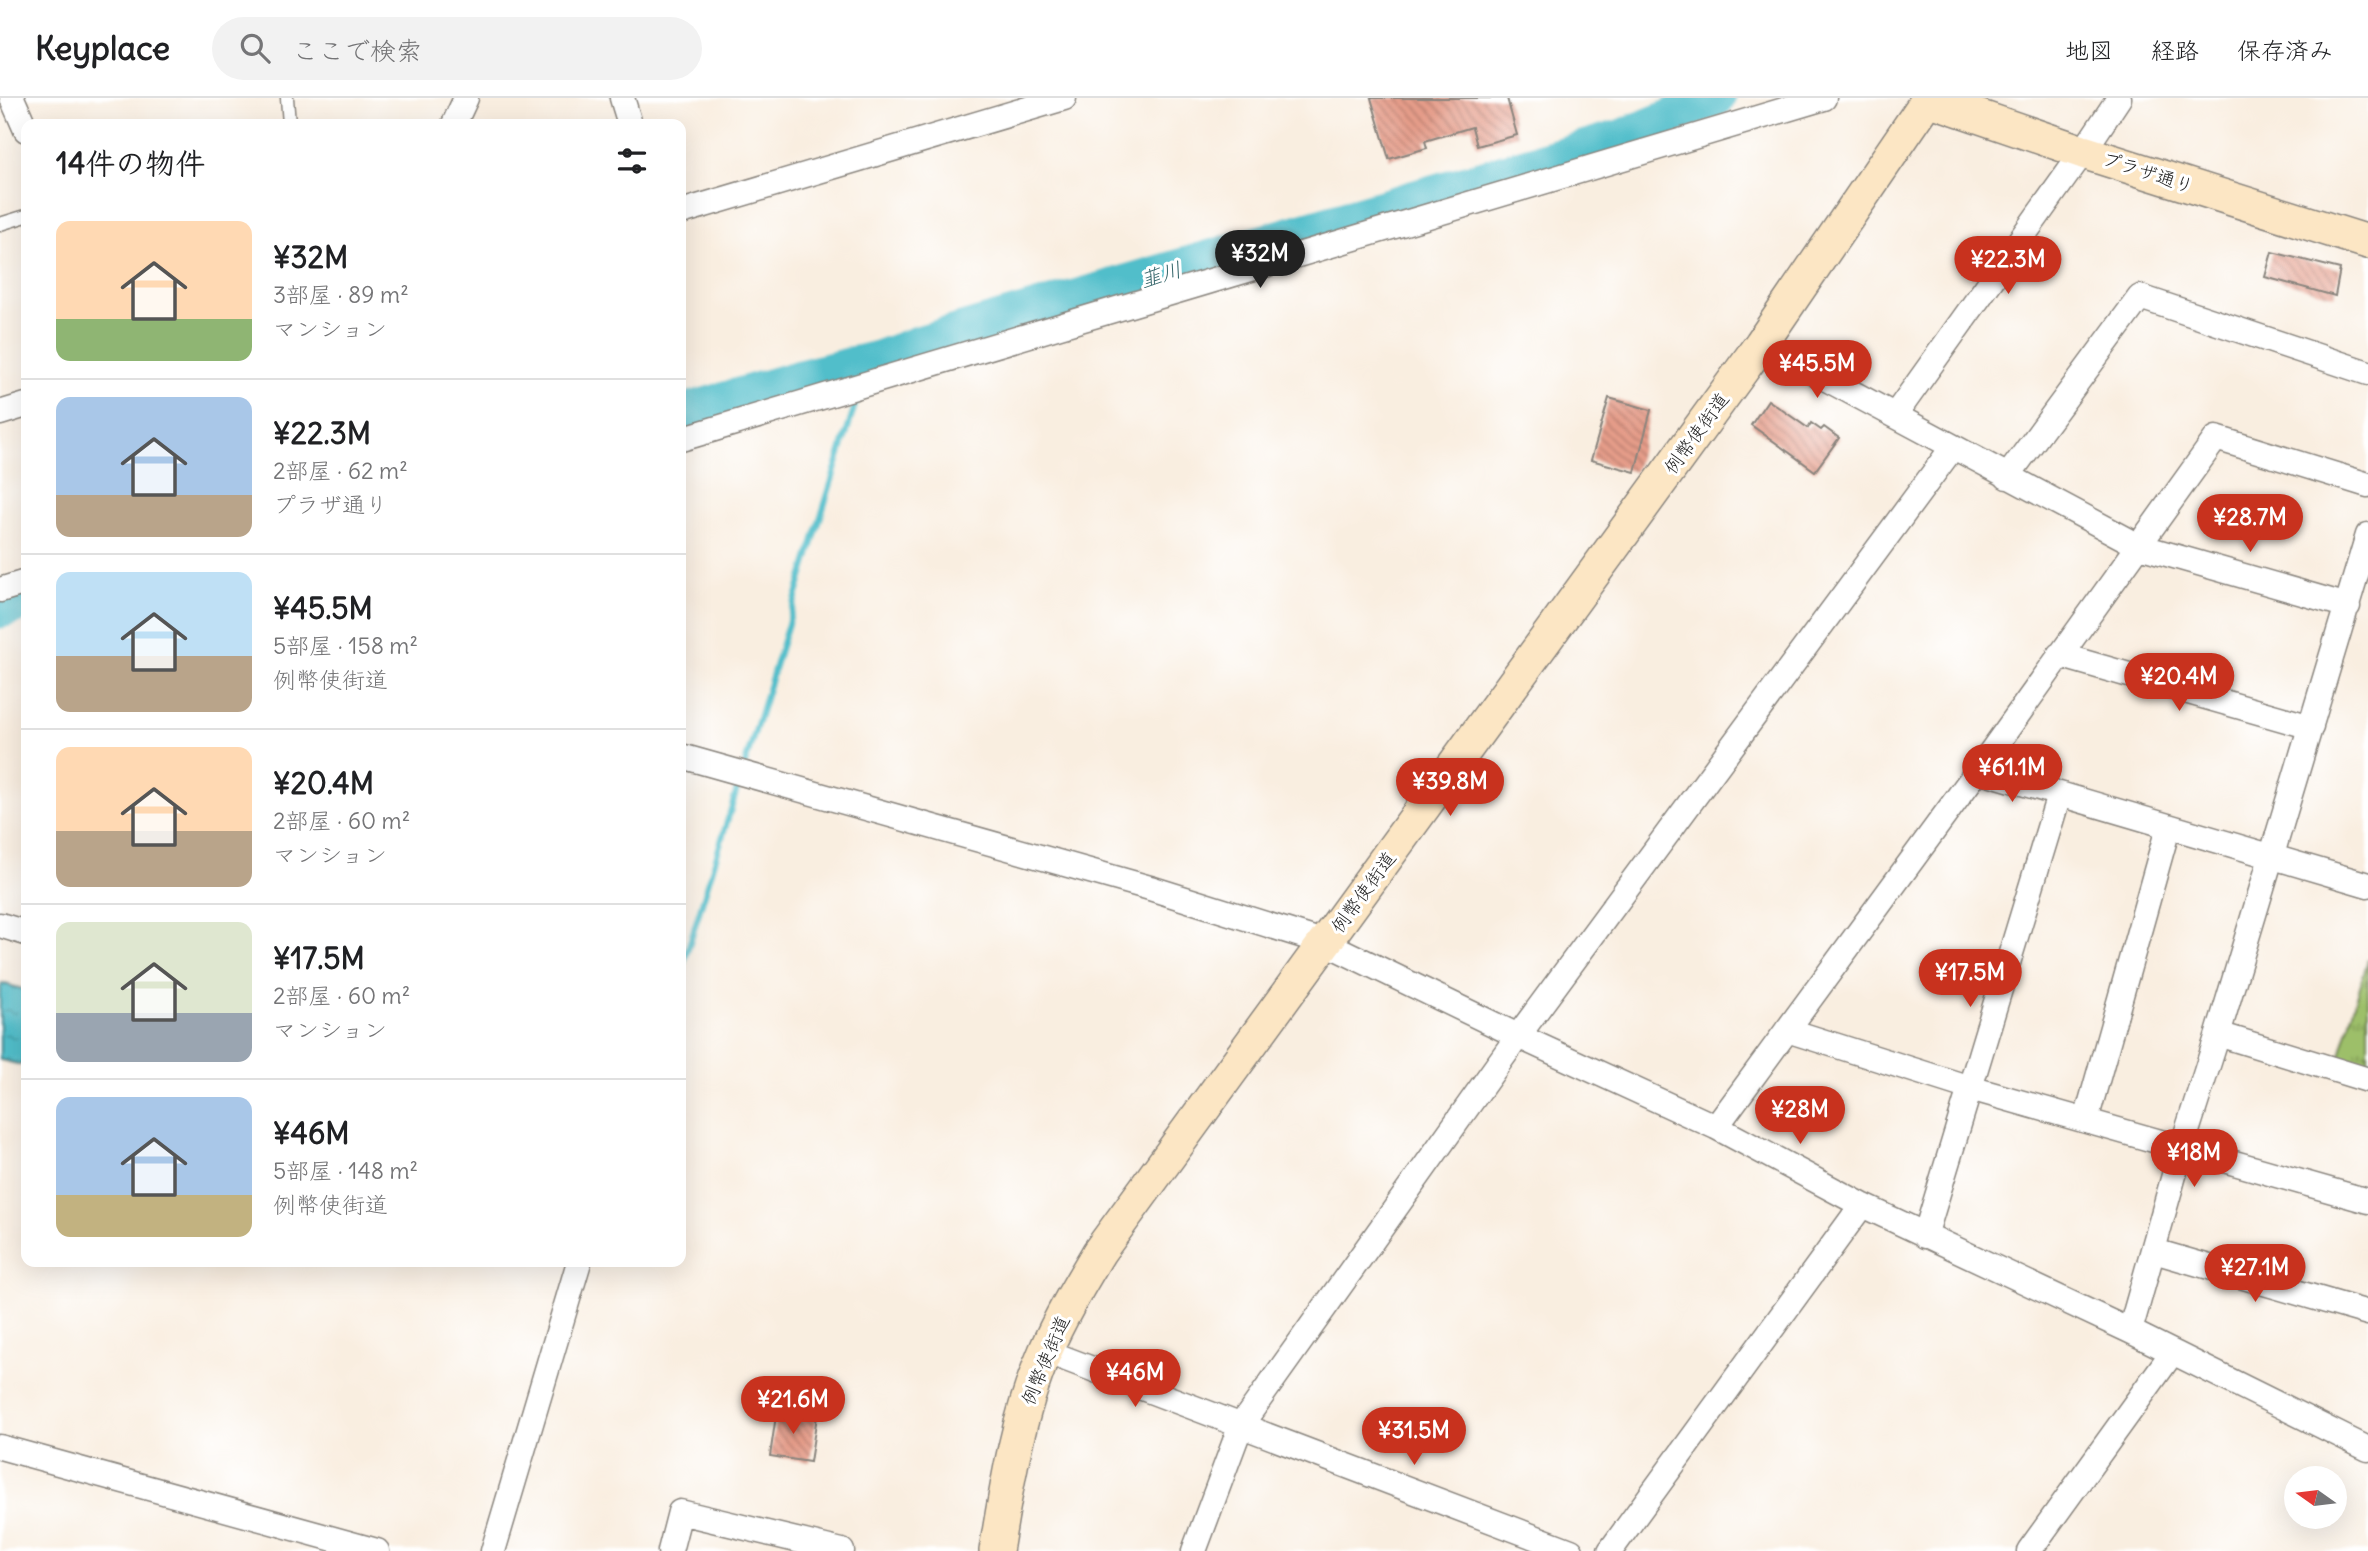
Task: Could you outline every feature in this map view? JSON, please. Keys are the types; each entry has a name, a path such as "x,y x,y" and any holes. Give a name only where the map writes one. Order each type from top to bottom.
{"main road":[{"name":"プラザ通り","path":"1928,98 2083,152 2368,242"},
{"name":"例幣使街道","path":"996,1551 1006,1489 1023,1414 1045,1351 1099,1252 1760,344 1928,98"}],"street":[{"path":"12,98 21,119"},
{"path":"456,119 466,98"},
{"path":"622,98 628,119"},
{"path":"686,211 1064,98"},
{"path":"686,438 1824,98"},
{"path":"1895,415 2119,98"},
{"path":"2007,477 2140,297 2368,373"},
{"path":"1760,344 2139,546 2348,606"},
{"path":"0,413 21,407"},
{"path":"1716,1127 1978,770 2216,438 2368,485"},
{"path":"1194,1551 1241,1424 1518,1036 1953,447"},
{"path":"2130,1331 2182,1147 2368,535"},
{"path":"0,590 21,584"},
{"path":"2059,655 2311,727"},
{"path":"686,758 1150,888 1326,943 1518,1036 1716,1127 1862,1205 2130,1331 2368,1449"},
{"path":"1978,770 2368,885"},
{"path":"1925,1236 2059,794"},
{"path":"2086,1120 2168,828"},
{"path":"0,925 21,931"},
{"path":"1787,1030 1970,1088 2368,1201"},
{"path":"2218,1034 2368,1080"},
{"path":"1610,1551 1862,1205"},
{"path":"2154,1251 2368,1312"},
{"path":"493,1551 578,1267"},
{"path":"1045,1351 1571,1551"},
{"path":"2029,1551 2172,1353"},
{"path":"0,1447 377,1551"},
{"path":"670,1551 680,1512 842,1551"}],"lane":[{"path":"287,98 289,119"},
{"path":"0,224 21,218"}],"green space":[{"path":"2368,959 2368,1066 2339,1058"}],"water":[{"path":"2,983 21,989 21,1065 0,1060"}],"building":[{"path":"1371,98 1507,98 1517,135 1477,146 1472,127 1425,141 1427,148 1389,159"},
{"path":"2272,252 2340,269 2335,296 2265,277"},
{"path":"1609,398 1651,410 1635,472 1591,460"},
{"path":"1768,400 1808,428 1811,423 1821,430 1824,427 1839,438 1815,471 1751,425"},
{"path":"777,1409 817,1416 810,1462 770,1456"}],"waterway":[{"name":"韮川","path":"686,412 877,359 918,344 1620,138 1717,98"},
{"path":"856,364 856,378"},
{"path":"745,764 856,402"},
{"name":"韮川","path":"0,610 21,604"},
{"path":"686,955 739,783"}]}
